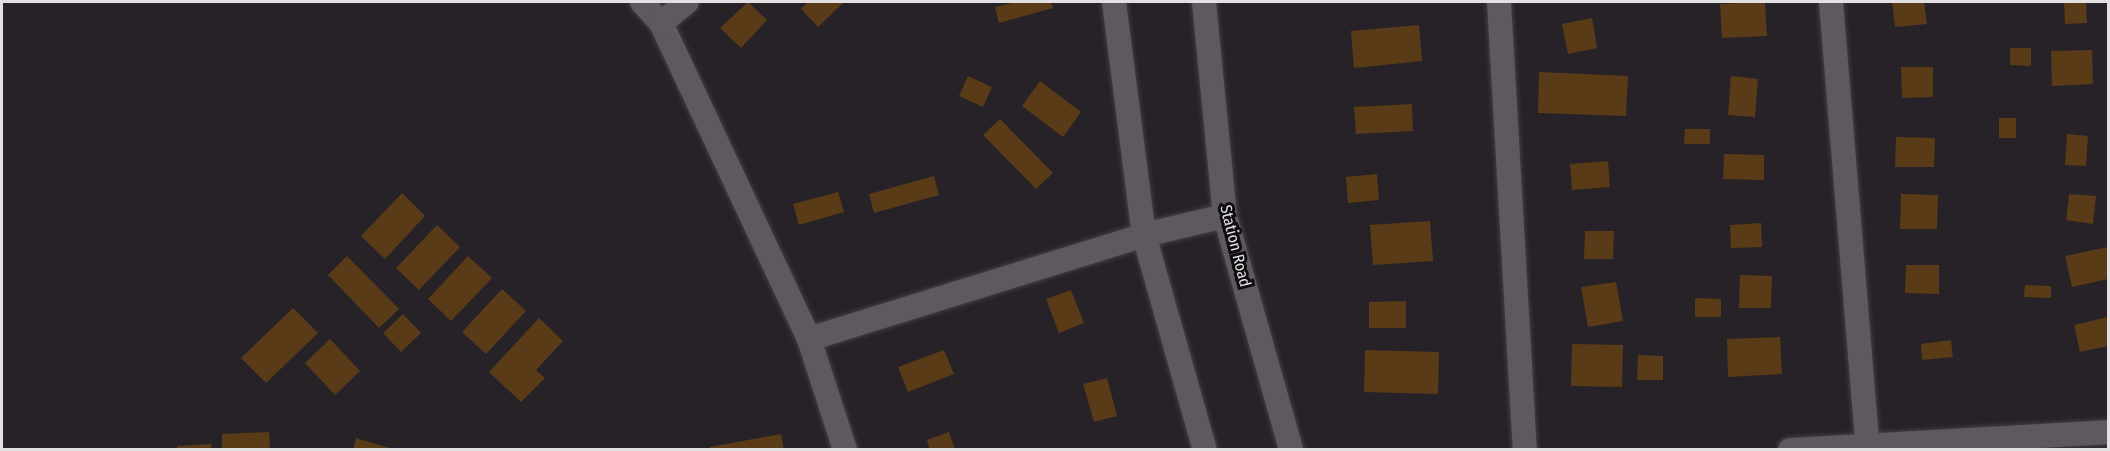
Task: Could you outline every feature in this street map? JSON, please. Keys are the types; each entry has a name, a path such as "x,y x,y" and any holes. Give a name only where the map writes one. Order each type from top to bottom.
{"street":[{"path":"642,2 661,23 809,339 845,450"},
{"path":"661,23 687,2"},
{"path":"1114,2 1144,235 1205,450"},
{"name":"Station Road","path":"1204,2 1225,216 1291,450"},
{"path":"1499,2 1525,450"},
{"path":"1831,2 1867,442"},
{"path":"809,339 1144,235 1225,216"},
{"path":"1790,450 1867,442 2109,432"}],"building":[{"path":"748,2 767,20 741,48 720,28"},
{"path":"808,2 844,2 818,27 801,9"},
{"path":"1016,2 1051,2 1053,8 999,23 995,7"},
{"path":"1765,2 1767,36 1722,38 1720,4"},
{"path":"1892,2 1924,2 1927,24 1895,27"},
{"path":"2064,2 2086,2 2087,23 2065,24"},
{"path":"1592,18 1597,48 1568,54 1562,24"},
{"path":"1419,25 1422,61 1354,68 1351,31"},
{"path":"2010,48 2031,48 2031,66 2010,65"},
{"path":"2092,50 2093,84 2052,86 2051,51"},
{"path":"1901,67 1933,67 1933,97 1902,98"},
{"path":"1539,72 1628,76 1626,116 1538,113"},
{"path":"968,76 992,87 983,107 959,96"},
{"path":"1731,76 1758,79 1755,117 1728,115"},
{"path":"1040,81 1081,112 1063,137 1022,106"},
{"path":"1412,104 1413,131 1356,134 1354,107"},
{"path":"1999,118 2016,118 2016,138 1999,138"},
{"path":"1000,119 1053,173 1036,189 983,135"},
{"path":"1685,129 1710,129 1710,144 1684,144"},
{"path":"2067,134 2088,136 2086,166 2065,165"},
{"path":"1896,137 1935,138 1934,167 1895,167"},
{"path":"1724,154 1764,155 1764,180 1723,179"},
{"path":"1608,161 1610,187 1572,190 1570,164"},
{"path":"1377,174 1379,200 1348,203 1346,177"},
{"path":"934,176 939,195 874,213 869,194"},
{"path":"838,192 844,212 799,225 793,204"},
{"path":"402,193 425,216 385,259 361,236"},
{"path":"1901,194 1938,195 1937,229 1900,229"},
{"path":"2069,194 2096,196 2093,224 2066,220"},
{"path":"1430,221 1433,261 1373,265 1370,225"},
{"path":"1761,223 1762,247 1731,248 1730,225"},
{"path":"437,225 460,247 419,290 396,268"},
{"path":"1585,231 1614,231 1613,259 1584,259"},
{"path":"2108,247 2108,279 2072,287 2065,256"},
{"path":"347,256 399,309 379,328 328,275"},
{"path":"468,256 492,278 451,321 428,299"},
{"path":"1906,265 1939,265 1939,294 1905,293"},
{"path":"1740,275 1772,276 1771,308 1739,308"},
{"path":"1616,282 1623,321 1588,327 1581,287"},
{"path":"2025,285 2051,286 2051,298 2024,297"},
{"path":"502,289 526,311 486,354 462,332"},
{"path":"1071,290 1084,323 1059,333 1046,299"},
{"path":"1695,298 1721,299 1721,317 1695,317"},
{"path":"1406,301 1406,328 1369,328 1369,302"},
{"path":"293,308 318,333 266,383 241,358"},
{"path":"403,314 421,333 401,352 383,333"},
{"path":"2108,317 2108,346 2080,352 2074,325"},
{"path":"539,318 563,341 536,370 545,378 521,402 489,372"},
{"path":"1780,337 1782,374 1728,377 1727,339"},
{"path":"330,339 360,371 335,395 305,363"},
{"path":"1951,340 1953,357 1922,360 1921,344"},
{"path":"1572,344 1623,345 1622,387 1571,386"},
{"path":"944,350 954,374 908,392 898,367"},
{"path":"1365,350 1439,352 1438,394 1364,392"},
{"path":"1638,355 1663,356 1663,380 1637,380"},
{"path":"1107,378 1117,416 1094,422 1083,384"},
{"path":"269,432 270,450 222,450 222,434"},
{"path":"949,432 955,450 930,450 927,440"},
{"path":"781,434 784,450 710,450 710,447"},
{"path":"356,438 393,449 393,450 353,450"},
{"path":"211,444 212,450 177,450 177,446"}]}
